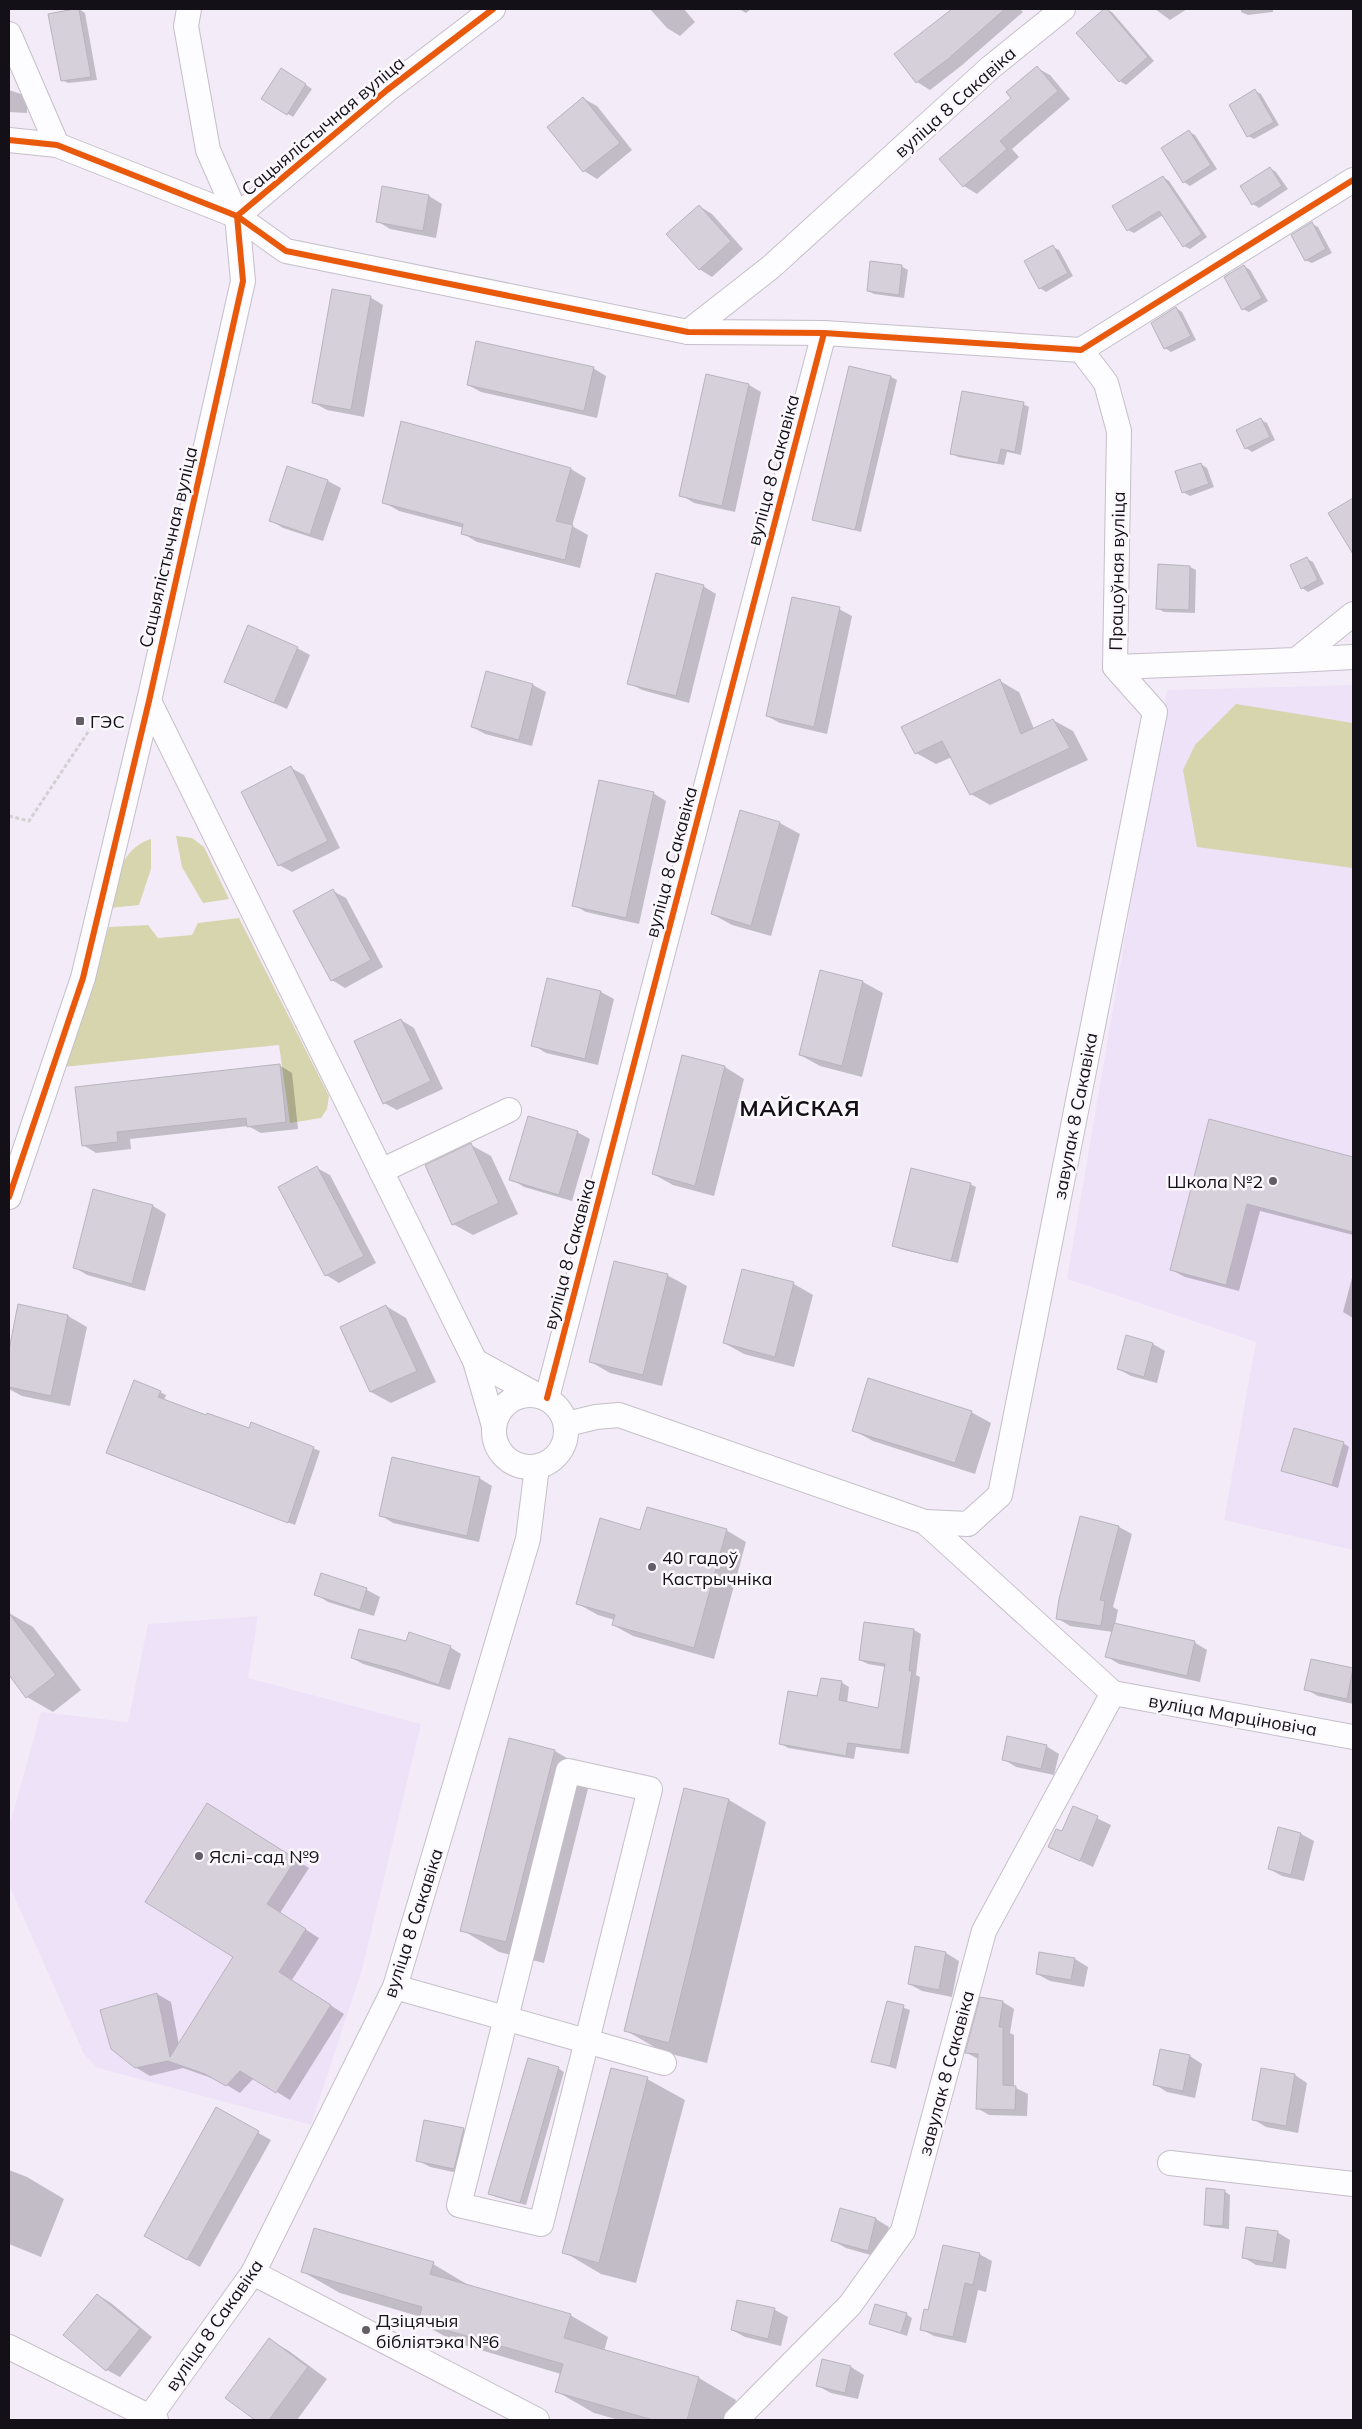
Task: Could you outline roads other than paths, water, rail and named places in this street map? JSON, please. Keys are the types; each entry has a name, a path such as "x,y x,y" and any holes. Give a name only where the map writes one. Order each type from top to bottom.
{"street":[{"name":"Сацыялістычная вуліца","path":"9,1197 83,978 149,701 243,281 238,216 208,150 186,26 189,9"},
{"name":"Сацыялістычная вуліца","path":"238,216 387,90 493,9"},
{"name":"вуліца 8 Сакавіка","path":"688,332 771,267 991,67 1063,9"},
{"path":"9,34 57,145"},
{"path":"9,140 57,145 238,216 286,251 688,332 824,333 1081,350 1353,180"},
{"name":"вуліца 8 Сакавіка","path":"541,1396 824,333"},
{"name":"Працоўная вуліца","path":"1081,350 1106,384 1119,431 1115,667 1353,656"},
{"path":"1296,660 1353,614"},
{"name":"завулак 8 Сакавіка","path":"925,1522 968,1524 1000,1495 1155,712 1115,667"},
{"path":"149,701 475,1362 494,1426 498,1448 505,1457 520,1466 537,1467 552,1460 564,1447 567,1436 567,1424 563,1413 556,1404 475,1362"},
{"path":"381,1171 509,1110"},
{"path":"494,1426 497,1415 504,1405 513,1398 524,1394 541,1396"},
{"path":"567,1424 596,1417 619,1415 925,1522 1113,1693"},
{"name":"вуліца 8 Сакавіка","path":"152,2419 253,2273 396,1987 528,1539 537,1467"},
{"name":"завулак 8 Сакавіка","path":"736,2420 850,2305 903,2231 984,1931 1113,1693"},
{"name":"вуліца Марціновіча","path":"1113,1693 1353,1736"},
{"path":"568,1772 650,1789 541,2224 459,2205 507,2018 568,1772"},
{"path":"396,1987 664,2063"},
{"path":"1170,2163 1353,2184"},
{"path":"253,2273 537,2420"},
{"path":"9,2347 152,2419"}],"place":[{"name":"ГЭС","path":"80,721"},
{"name":"Школа №2","path":"1273,1181"},
{"name":"40 гадоў Кастрычніка","path":"652,1567"},
{"name":"Яслі-сад №9","path":"199,1856"},
{"name":"Дзіцячыя бібліятэка №6","path":"366,2330"}],"district":[{"name":"МАЙСКАЯ","path":"800,1108"}]}
